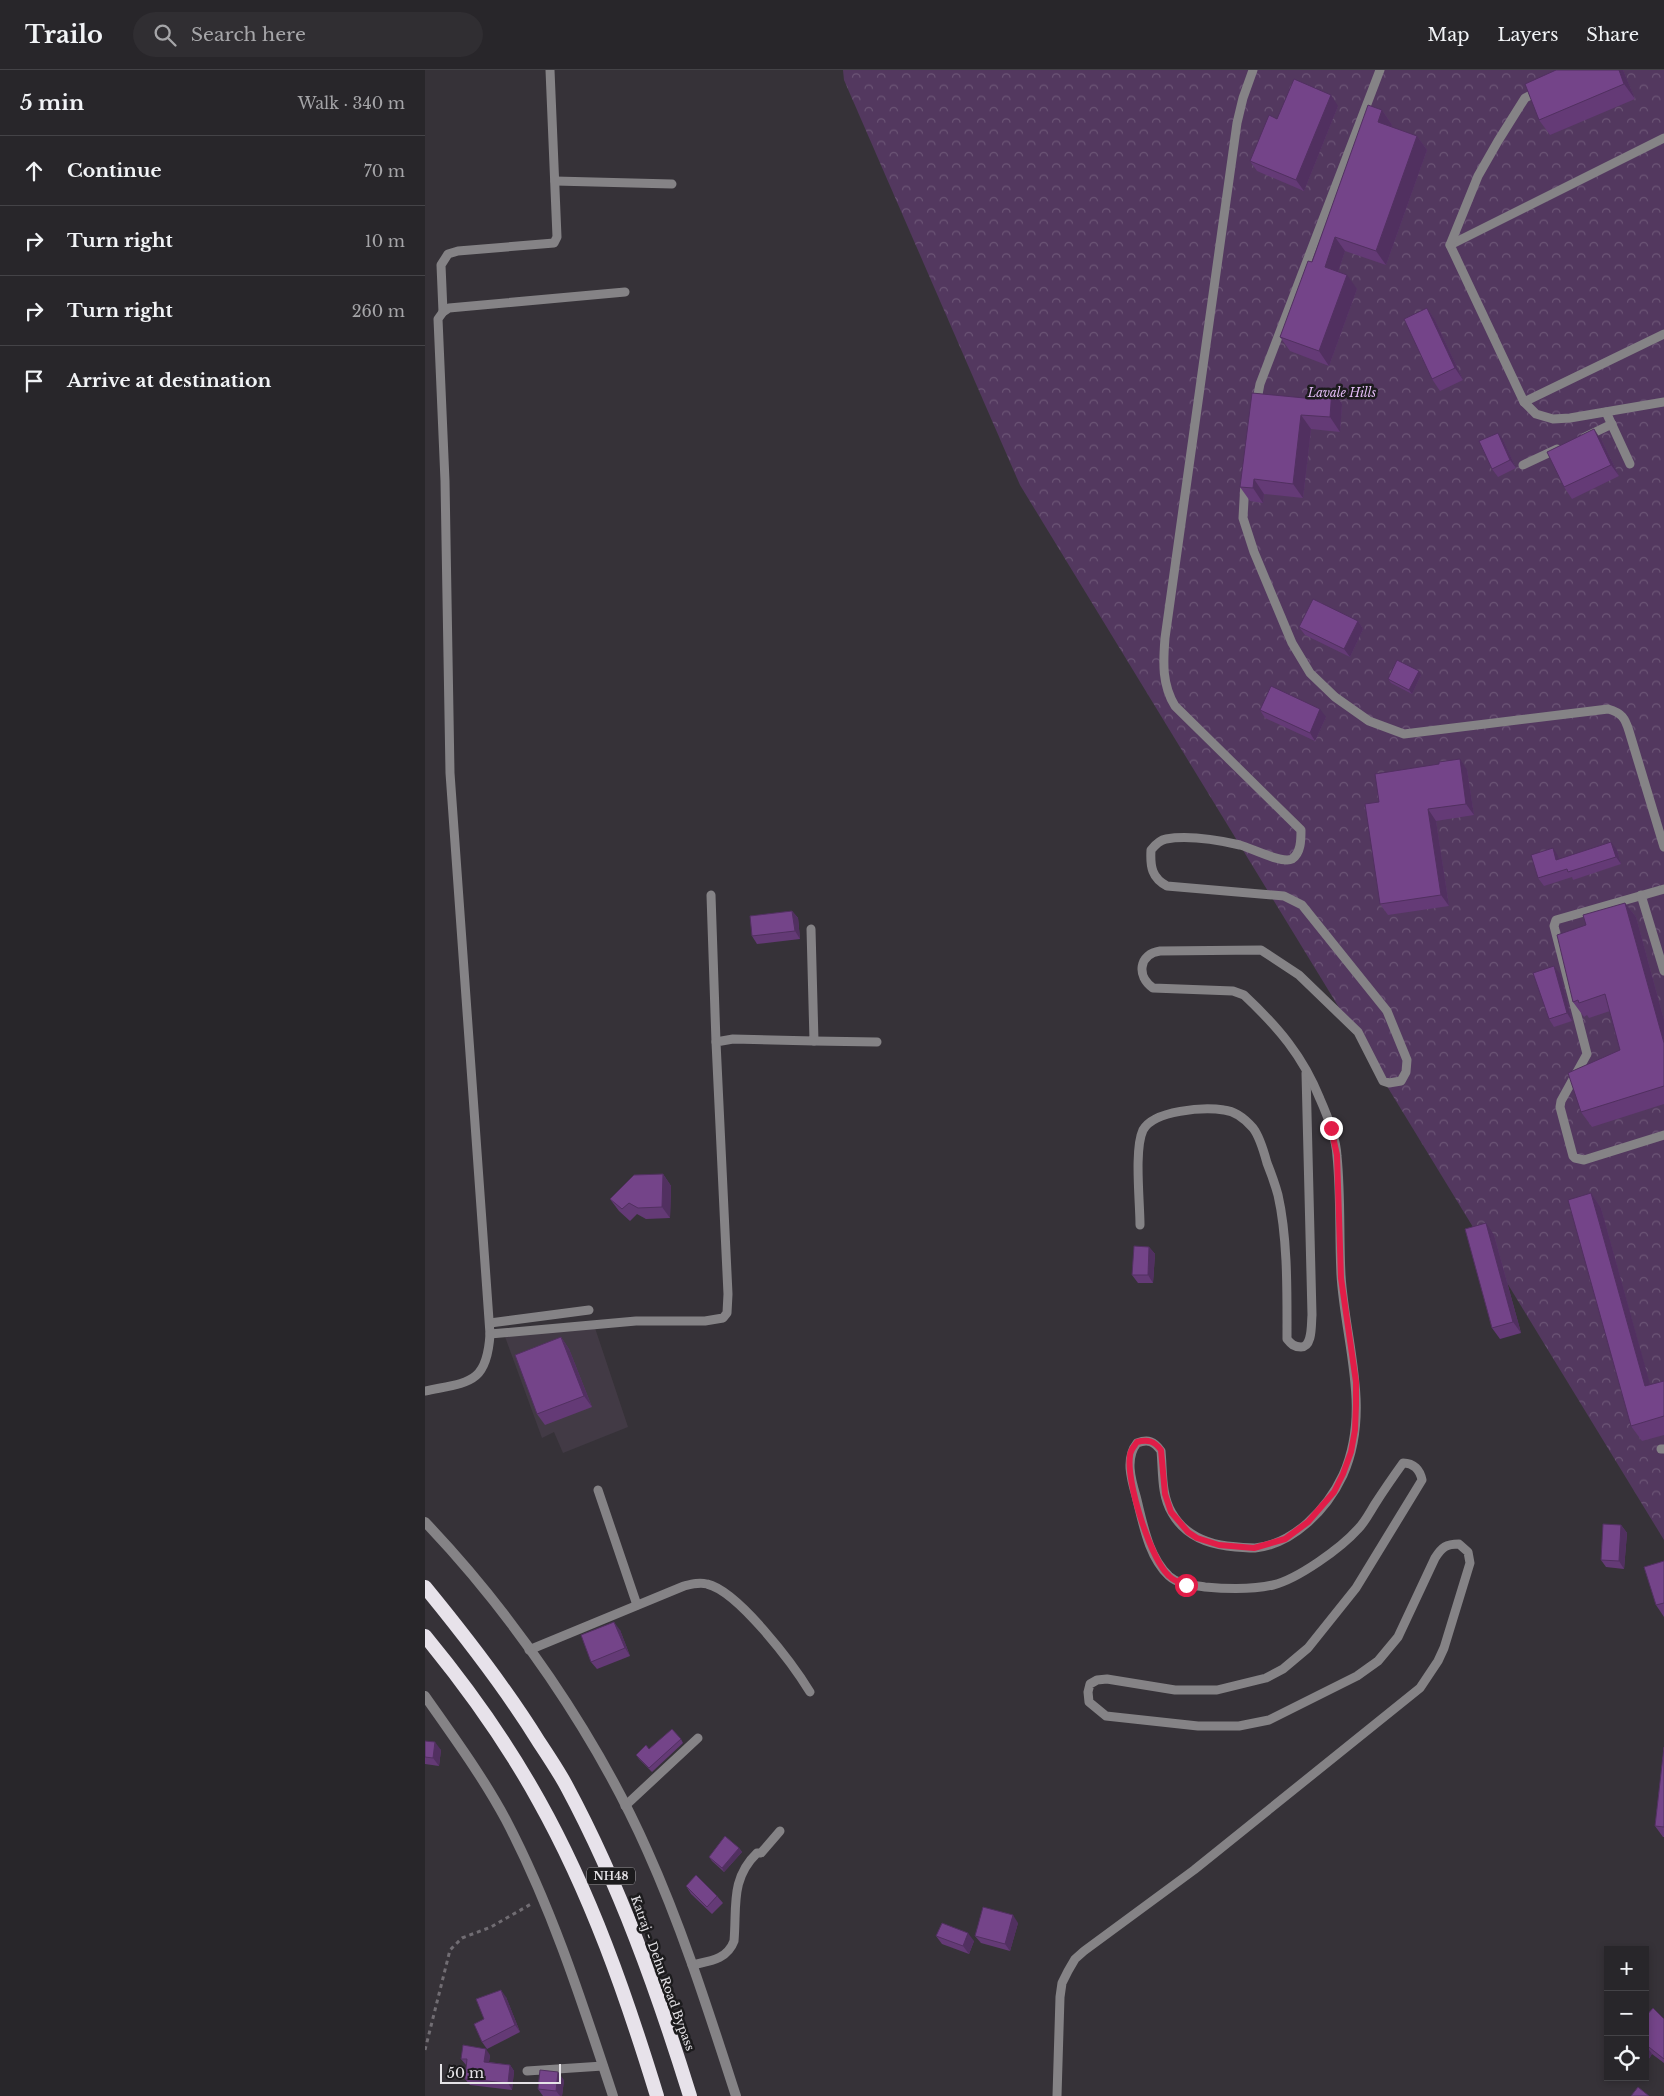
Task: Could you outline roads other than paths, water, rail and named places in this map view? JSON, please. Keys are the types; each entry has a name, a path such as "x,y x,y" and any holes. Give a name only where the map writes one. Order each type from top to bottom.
{"highway":[{"name":"Katraj - Dehu Road Bypass","path":"425,1587 494,1674 521,1712 567,1785 608,1867 641,1951 690,2096"},
{"name":"NH48","path":"425,1636 495,1730 539,1801 579,1880 612,1962 657,2096"}],"street":[{"path":"425,1522 445,1542 501,1612 556,1688 604,1764 647,1849 692,1965 736,2096"},
{"path":"425,1696 464,1751 505,1820 542,1898 573,1976 613,2096"}],"lane":[{"path":"443,312 441,265 447,254 458,251 554,243 557,237 551,70"},
{"path":"1057,2096 1060,1997 1062,1983 1075,1959 1194,1870 1420,1688 1438,1661 1470,1563 1468,1552 1459,1544 1450,1544 1442,1547 1435,1558 1398,1638 1378,1661 1357,1676 1269,1720 1239,1726 1198,1726 1106,1716 1089,1702 1088,1692 1090,1684 1097,1680 1107,1679 1175,1690 1217,1690 1266,1678 1283,1670 1308,1648 1356,1588 1422,1480 1421,1473 1416,1467 1403,1463 1360,1528 1343,1544 1291,1578 1274,1584 1255,1587 1220,1589 1177,1582 1169,1577 1156,1559 1133,1486 1129,1456 1137,1442 1150,1441 1161,1450 1165,1494 1171,1512 1179,1523 1197,1538 1219,1545 1254,1548 1285,1539 1308,1522 1334,1492 1351,1452 1355,1430 1356,1405 1356,1382 1341,1278 1337,1155 1321,1101 1291,1044 1244,995 1233,991 1153,988 1144,978 1141,968 1149,956 1160,951 1261,950 1299,975 1357,1032 1383,1081 1389,1083 1401,1081 1406,1072 1407,1060 1387,1011 1302,905 1285,896 1167,886 1160,882 1151,869 1151,850 1157,843 1165,839 1199,838 1241,845 1283,860 1291,859 1296,854 1301,839 1301,830 1175,706 1167,691 1164,670 1165,638 1237,123 1253,70"},
{"path":"1254,413 1259,384 1380,70"},
{"path":"1549,86 1525,98 1513,114 1478,176 1450,244 1524,402 1536,414 1553,419 1664,402"},
{"path":"1450,244 1664,138"},
{"path":"555,181 672,184"},
{"path":"425,1391 466,1383 480,1374 489,1353 490,1334 451,773 445,481 438,319 449,308 625,292"},
{"path":"1524,402 1664,334"},
{"path":"1606,412 1630,464"},
{"path":"1576,440 1612,424"},
{"path":"1523,465 1567,445"},
{"path":"1246,470 1243,518 1257,560 1292,643 1310,673 1335,697 1369,721 1404,734 1608,709 1617,712 1624,717 1629,731 1664,847"},
{"path":"1664,889 1556,920 1555,923 1555,935 1587,1054 1562,1097 1560,1107 1573,1156 1584,1160 1664,1135"},
{"path":"490,1334 636,1320 705,1321 723,1318 727,1313 728,1294 711,895"},
{"path":"1641,895 1664,971"},
{"path":"811,928 814,1041"},
{"path":"716,1042 733,1039 877,1042"},
{"path":"1140,1225 1139,1153 1144,1129 1151,1121 1166,1114 1199,1110 1226,1110 1240,1116 1253,1128 1264,1152 1278,1195 1285,1249 1287,1339 1291,1345 1304,1347 1309,1342 1313,1315 1306,1070"},
{"path":"490,1323 589,1310"},
{"path":"599,1490 637,1604"},
{"path":"529,1650 684,1586 697,1583 708,1584 733,1599 768,1634 795,1667 811,1692"},
{"path":"625,1806 698,1738"},
{"path":"692,1965 723,1957 731,1948 734,1941 737,1883 744,1868 757,1853 761,1853 780,1831"},
{"path":"527,2070 603,2066"}],"park label":[{"name":"Lavale Hills","path":"1342,392"}]}
